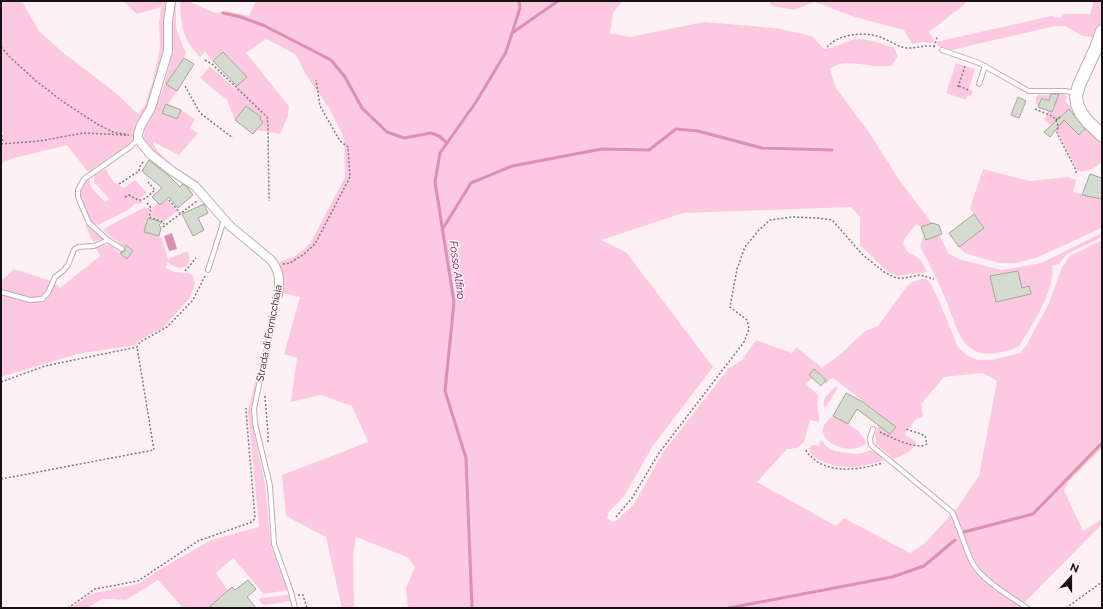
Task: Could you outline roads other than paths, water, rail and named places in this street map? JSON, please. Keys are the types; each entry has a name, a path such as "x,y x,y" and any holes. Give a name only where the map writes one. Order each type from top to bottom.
{"street":[{"path":"171,1 168,22 168,51 152,108 141,125 136,137 150,154 195,186 224,220"},
{"path":"1102,31 1079,85 1076,96 1077,104 1081,113 1102,135"},
{"name":"Strada di Fornicchiaia","path":"224,220 276,266 280,283 278,294"}],"lane":[{"path":"942,50 968,58 985,66 1029,92 1065,91 1071,92 1076,96"},
{"path":"979,84 985,66"},
{"path":"122,249 108,240 89,223 78,197 78,190 84,179 130,147 136,137"},
{"path":"208,270 224,220"},
{"path":"1,292 30,300 42,299 48,293 55,277 68,265 74,250 78,247 94,246 108,240"},
{"name":"Strada di Fornicchiaia","path":"278,294 254,409 255,423 270,486 274,544 295,608"},
{"path":"873,429 870,438 871,445 952,512 972,562 977,570 1027,608"}],"waterway":[{"name":"Fosso Alfino","path":"472,608 466,458 445,391 454,302 435,182 440,153 476,102 506,52 520,8 519,1"},
{"path":"512,33 558,1"},
{"path":"223,13 241,17 265,26 331,60 345,77 362,108 387,132 404,138 431,133 439,136 447,143"},
{"path":"442,230 471,183 512,166 602,149 649,150 676,129 698,131 762,148 832,150"},
{"path":"964,532 1033,514 1102,443"},
{"path":"729,608 892,577 924,566 955,540"}]}
